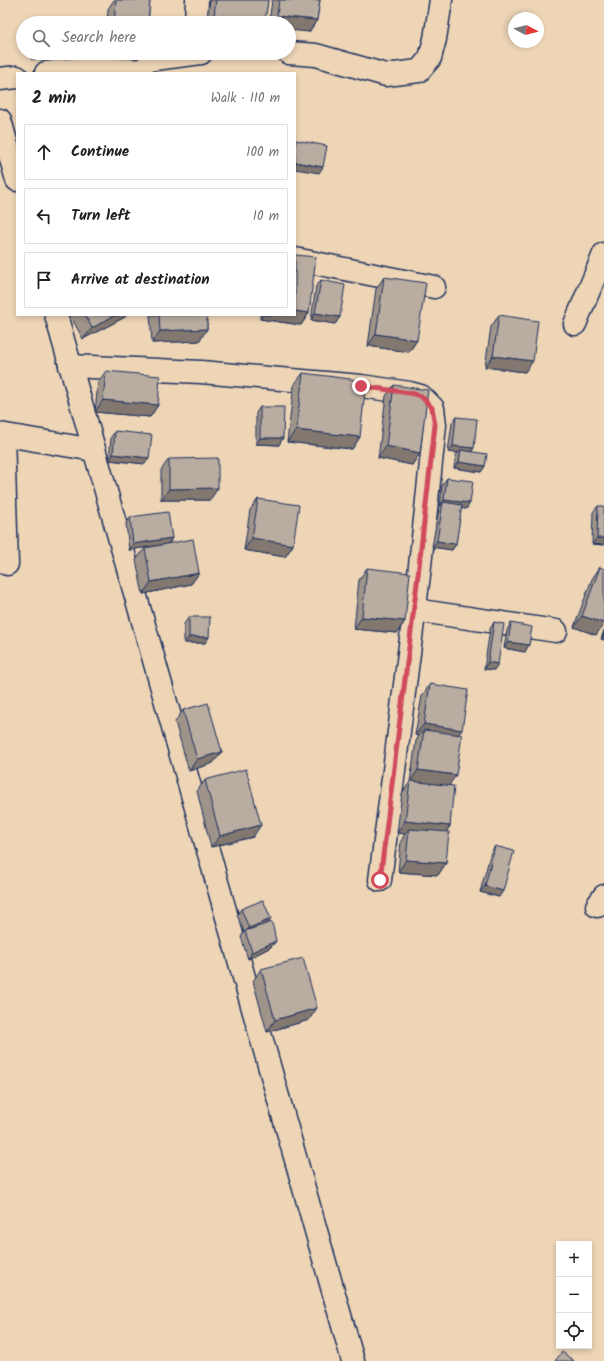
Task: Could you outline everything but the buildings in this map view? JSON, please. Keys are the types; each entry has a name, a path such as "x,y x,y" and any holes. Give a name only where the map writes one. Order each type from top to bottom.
{"street":[{"path":"196,16 197,0"},
{"path":"296,54 316,55 386,75 419,71 430,58 435,39 441,0"},
{"path":"56,72 176,60"},
{"path":"0,79 16,77"},
{"path":"0,120 16,176"},
{"path":"575,324 604,254"},
{"path":"296,259 434,288"},
{"path":"56,316 353,1361"},
{"path":"70,366 201,372 361,386 421,396 432,408 435,425 414,610 380,880"},
{"path":"6,564 2,434 94,450"},
{"path":"414,610 556,631"}],"route":[{"path":"361,386 421,396 432,408 435,425 380,880"}]}
